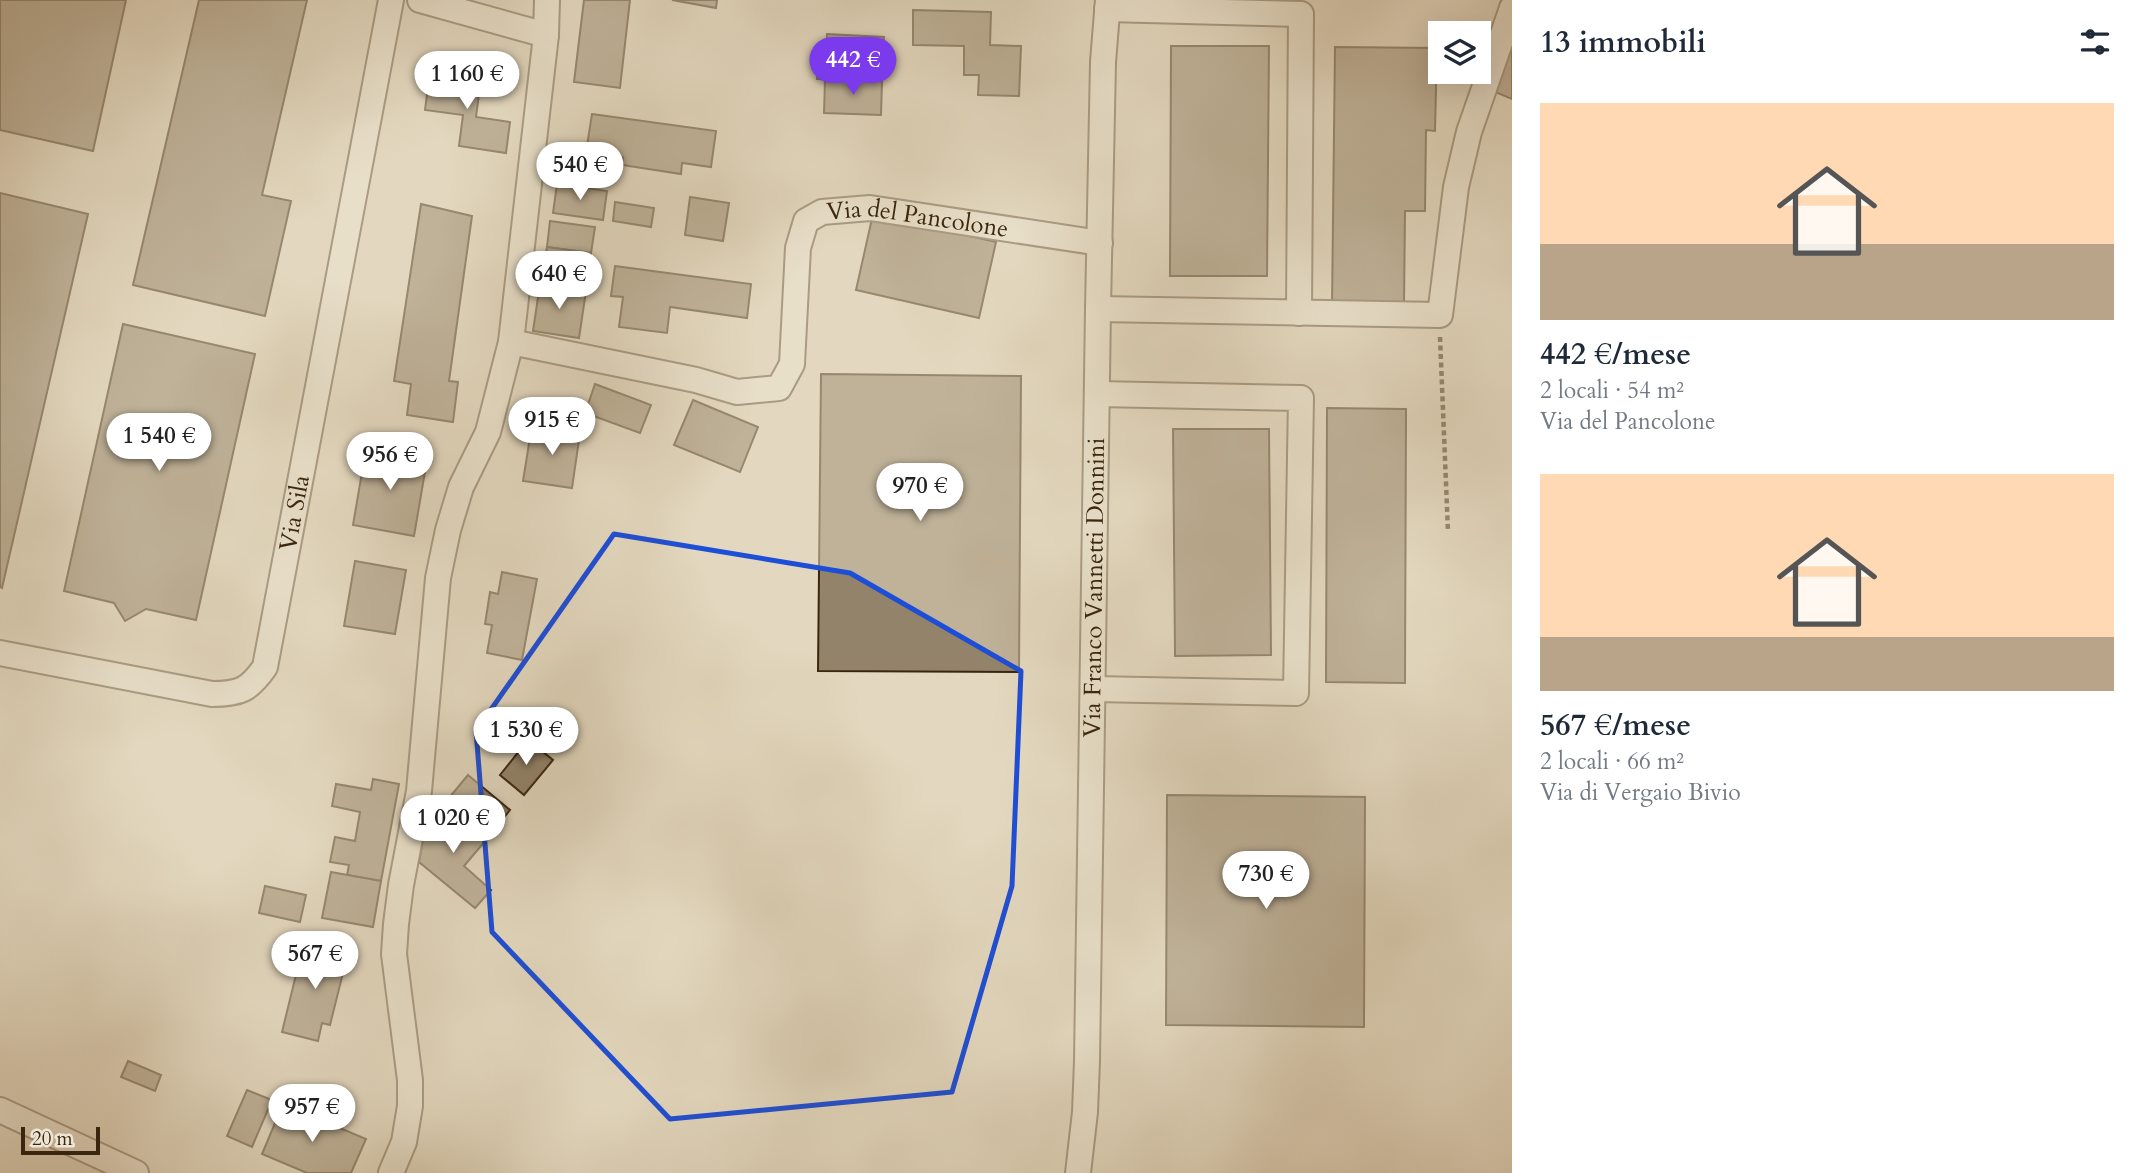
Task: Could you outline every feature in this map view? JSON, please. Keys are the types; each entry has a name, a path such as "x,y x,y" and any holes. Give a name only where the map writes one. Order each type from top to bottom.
{"street":[{"name":"Via Sila","path":"0,653 212,694 233,694 252,685 265,667 391,0"},
{"path":"420,0 546,34"},
{"path":"391,1173 404,1142 410,1106 410,1080 394,954 396,924 419,791 438,578 461,487 488,432 511,342 546,34 547,0"},
{"path":"1108,5 1301,14 1299,313"},
{"name":"Via Franco Vannetti Donnini","path":"1078,1173 1087,1061 1098,309 1103,62 1108,5"},
{"path":"1098,309 1440,315 1456,187 1469,132 1512,8"},
{"name":"Via del Pancolone","path":"511,342 737,391 779,388 792,364 798,248 806,221 822,212 870,208 1100,243"},
{"path":"1093,689 1296,692 1301,398 1097,394"},
{"path":"0,1110 136,1173"}],"path":[{"path":"1440,315 1448,532"}],"highlighted area":[{"path":"614,534 850,573 1021,671 1012,886 952,1092 670,1119 492,932 476,731"}],"building":[{"path":"0,0 126,0 93,151 0,130"},
{"path":"199,0 307,0 262,195 291,201 265,316 133,285"},
{"path":"584,0 630,0 620,88 574,82"},
{"path":"672,0 717,0 716,8"},
{"path":"913,10 991,12 990,45 1021,46 1019,96 978,95 979,75 964,75 964,46 913,45"},
{"path":"827,34 884,37 882,81 817,79 818,63 826,63"},
{"path":"1512,35 1512,99 1488,89"},
{"path":"1171,46 1269,46 1267,276 1170,276"},
{"path":"1335,47 1428,48 1428,84 1436,84 1435,131 1426,130 1425,211 1405,211 1404,306 1332,306"},
{"path":"430,72 481,79 476,117 510,122 506,153 459,146 463,115 425,110"},
{"path":"825,79 882,81 881,115 824,113"},
{"path":"592,114 716,131 711,167 682,163 681,174 622,165 623,157 586,152"},
{"path":"557,184 607,191 603,220 553,213"},
{"path":"0,193 88,214 2,588 0,587"},
{"path":"690,197 729,203 723,241 685,235"},
{"path":"615,202 654,208 651,227 613,221"},
{"path":"421,204 472,216 449,381 458,382 453,422 407,415 411,384 394,381"},
{"path":"873,214 996,242 979,318 856,290"},
{"path":"550,221 595,227 591,253 547,247"},
{"path":"547,247 591,253 586,291 540,284"},
{"path":"615,266 751,284 747,318 670,307 667,333 619,327 623,297 611,296"},
{"path":"540,284 586,291 579,338 533,331"},
{"path":"123,324 255,354 196,620 146,609 125,621 114,603 64,591"},
{"path":"821,374 1021,376 1019,672 818,671"},
{"path":"595,384 651,405 640,433 585,413"},
{"path":"693,400 758,427 740,472 674,445"},
{"path":"1327,408 1406,409 1405,683 1326,682"},
{"path":"532,425 580,433 572,488 523,481"},
{"path":"1173,429 1269,429 1271,655 1175,656"},
{"path":"366,449 427,460 414,536 353,525"},
{"path":"355,561 406,570 395,634 344,626"},
{"path":"502,572 537,579 522,660 487,653 492,625 485,624 490,592 498,594"},
{"path":"528,740 553,760 524,795 500,775"},
{"path":"468,775 510,810 486,840 444,804"},
{"path":"373,779 399,784 381,881 347,875 349,865 330,862 335,837 355,841 360,812 332,806 336,784 371,790"},
{"path":"1167,795 1365,797 1364,1027 1166,1025"},
{"path":"444,804 486,840 464,866 491,890 475,908 419,862 425,828"},
{"path":"331,872 381,881 373,927 322,918"},
{"path":"265,886 306,895 300,922 259,913"},
{"path":"304,942 348,953 330,1025 322,1023 318,1041 282,1032"},
{"path":"128,1061 161,1075 155,1091 121,1077"},
{"path":"247,1090 272,1100 252,1147 227,1136"},
{"path":"283,1104 366,1139 351,1173 307,1173 262,1154"}]}
